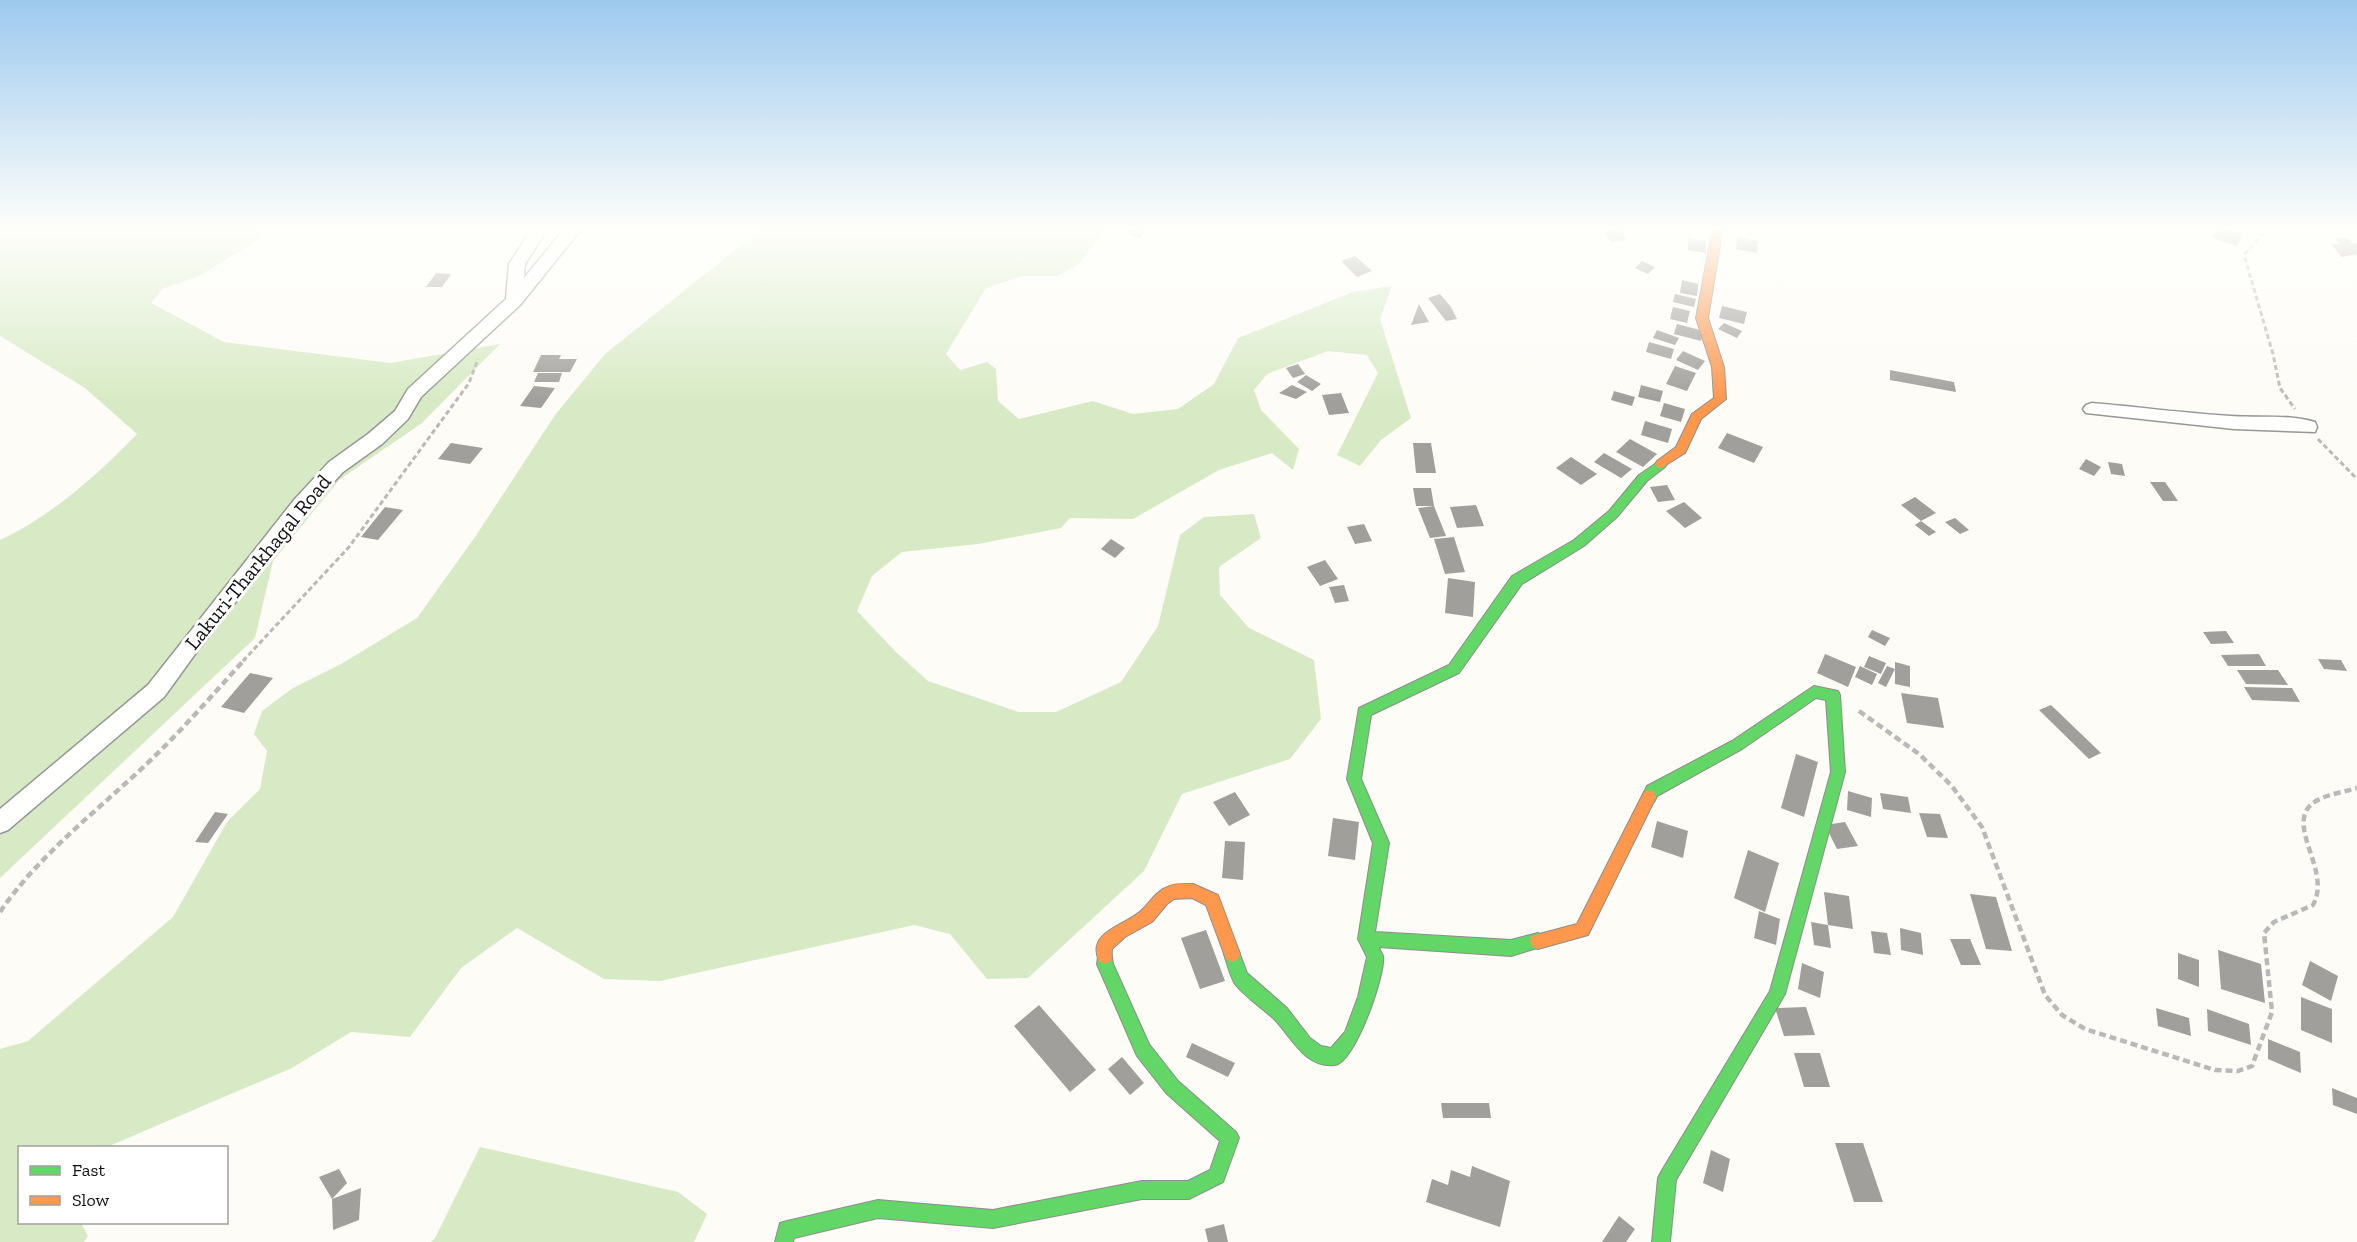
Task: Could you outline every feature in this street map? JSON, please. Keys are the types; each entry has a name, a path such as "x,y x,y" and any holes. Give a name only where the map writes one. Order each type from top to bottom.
{"street":[{"path":"514,301 516,285"},
{"name":"Lakuri-Tharkhagal Road","path":"0,823 156,691 190,644 301,505 336,467 375,439 402,415 414,393 514,301 527,285"},
{"path":"784,1242 787,1230 878,1209 993,1219 1142,1190 1189,1190 1217,1176 1230,1138 1172,1087 1143,1050 1105,964 1104,945 1115,932 1147,916 1162,898 1174,890 1203,893 1212,900 1241,978 1281,1014 1304,1044 1318,1054 1335,1057 1347,1048 1365,998 1375,957 1366,939 1381,843 1353,778 1364,712 1454,669 1517,580 1579,543 1613,514 1644,478 1681,450 1696,417 1720,399 1718,367 1702,318 1708,285"},
{"path":"2092,409 2234,423 2273,422 2308,427"},
{"path":"1366,939 1511,948 1582,930 1652,791 1737,746 1814,692 1833,695 1838,772 1777,994 1667,1178 1661,1242"}],"path":[{"path":"2253,285 2273,354 2280,388 2308,427 2357,479"},
{"path":"0,912 11,896 64,840 161,750 349,547 469,383 480,352"},
{"path":"1833,695 1869,717 1919,754 1951,785 1982,827 2044,995 2062,1015 2085,1029 2215,1070 2238,1071 2252,1066 2272,1012 2264,933 2274,922 2313,905 2319,892 2318,878 2302,825 2305,812 2314,801 2357,788"}],"green space":[{"path":"0,285 173,285 162,289 151,303 224,342 390,363 500,344 422,423 339,480 273,561 255,638 0,878 0,540 56,507 106,465 137,434 85,388 0,336"},
{"path":"691,285 995,285 986,288 946,354 960,370 987,362 996,369 998,401 1019,419 1093,401 1133,414 1178,409 1214,384 1238,338 1353,292 1392,286 1380,319 1411,418 1381,440 1360,466 1337,455 1378,373 1367,355 1328,351 1267,374 1254,390 1261,410 1299,449 1293,470 1272,453 1219,470 1133,519 1070,518 1061,528 978,544 902,552 872,576 857,611 896,652 928,681 1019,712 1056,712 1121,682 1158,626 1180,535 1204,517 1254,514 1261,538 1219,567 1220,595 1249,628 1314,660 1321,719 1290,759 1182,794 1144,871 1028,978 987,979 950,934 914,925 660,981 604,979 517,928 461,968 410,1037 351,1032 292,1068 109,1146 18,1146 18,1224 82,1224 88,1236 84,1242 0,1242 0,1049 28,1041 173,917 227,822 260,789 267,751 254,734 262,711 293,688 341,664 417,618 475,537 555,415 605,354"},
{"path":"480,1147 678,1192 707,1214 694,1242 431,1242"}],"building":[{"path":"427,285 443,285 442,287 426,287"},
{"path":"1681,285 1698,285 1697,296 1680,293"},
{"path":"1440,294 1457,319 1446,321 1428,298"},
{"path":"1675,294 1696,299 1694,307 1673,302"},
{"path":"1419,304 1429,322 1411,325"},
{"path":"1722,306 1747,312 1744,324 1719,318"},
{"path":"1673,307 1690,311 1687,323 1670,319"},
{"path":"1724,323 1742,331 1737,338 1718,329"},
{"path":"1677,324 1704,331 1701,341 1674,334"},
{"path":"1657,330 1679,338 1675,345 1653,338"},
{"path":"1649,342 1674,349 1671,359 1646,352"},
{"path":"1683,351 1705,361 1698,370 1676,360"},
{"path":"541,355 561,355 559,359 577,359 570,372 533,372"},
{"path":"1298,364 1305,374 1293,378 1286,368"},
{"path":"1675,366 1696,373 1687,391 1666,384"},
{"path":"1890,370 1954,382 1956,392 1890,380"},
{"path":"538,373 562,373 559,382 534,382"},
{"path":"1306,375 1321,384 1312,391 1297,382"},
{"path":"1292,385 1307,392 1296,399 1279,393"},
{"path":"1641,385 1663,391 1660,402 1638,397"},
{"path":"534,386 555,388 541,408 520,406"},
{"path":"1614,391 1635,397 1632,406 1611,400"},
{"path":"1341,393 1349,413 1329,415 1322,395"},
{"path":"1664,403 1685,409 1681,422 1660,416"},
{"path":"1645,421 1672,429 1668,443 1641,435"},
{"path":"1727,433 1763,447 1754,463 1718,448"},
{"path":"1630,439 1657,454 1643,467 1616,452"},
{"path":"451,443 483,448 470,464 438,459"},
{"path":"1413,443 1431,443 1436,473 1416,473"},
{"path":"1604,453 1632,469 1621,478 1594,462"},
{"path":"1571,457 1597,474 1581,485 1556,468"},
{"path":"2086,459 2101,467 2094,476 2079,469"},
{"path":"2108,462 2122,464 2125,476 2111,474"},
{"path":"2150,482 2165,482 2178,501 2163,501"},
{"path":"1667,485 1675,500 1658,502 1650,487"},
{"path":"1413,488 1431,488 1434,506 1416,506"},
{"path":"1915,497 1936,513 1921,521 1901,505"},
{"path":"1684,502 1702,518 1685,528 1666,511"},
{"path":"1476,505 1484,526 1457,528 1450,507"},
{"path":"1434,506 1446,536 1430,538 1418,508"},
{"path":"385,507 403,510 378,540 361,537"},
{"path":"1955,518 1969,530 1960,534 1945,522"},
{"path":"1921,521 1936,532 1929,536 1915,525"},
{"path":"1364,524 1372,541 1355,544 1347,527"},
{"path":"1454,537 1465,572 1445,574 1434,539"},
{"path":"1111,539 1125,548 1115,558 1101,549"},
{"path":"1325,560 1338,579 1320,586 1307,567"},
{"path":"1448,578 1475,582 1473,617 1445,613"},
{"path":"1344,585 1349,601 1335,603 1329,587"},
{"path":"1872,630 1890,638 1885,646 1868,637"},
{"path":"2226,631 2234,643 2211,644 2203,632"},
{"path":"1825,654 1856,667 1848,687 1817,673"},
{"path":"2259,654 2266,666 2228,666 2221,655"},
{"path":"1869,656 1886,663 1881,674 1864,667"},
{"path":"2318,659 2341,660 2347,671 2324,669"},
{"path":"1895,662 1910,666 1910,687 1895,684"},
{"path":"1860,666 1877,674 1872,685 1855,677"},
{"path":"1887,666 1895,669 1886,687 1878,683"},
{"path":"2237,670 2278,670 2288,685 2246,684"},
{"path":"250,673 273,678 244,713 221,707"},
{"path":"2244,687 2292,688 2300,702 2252,700"},
{"path":"1901,693 1938,698 1944,728 1907,723"},
{"path":"2051,705 2101,753 2089,759 2039,710"},
{"path":"1796,754 1818,762 1804,817 1781,808"},
{"path":"1848,791 1872,798 1871,817 1847,810"},
{"path":"1235,792 1250,815 1229,826 1213,802"},
{"path":"1880,793 1908,797 1911,813 1883,809"},
{"path":"215,812 228,814 208,843 195,842"},
{"path":"1919,813 1940,814 1948,838 1927,837"},
{"path":"1333,818 1359,822 1355,860 1328,856"},
{"path":"1657,821 1688,831 1683,858 1651,847"},
{"path":"1845,822 1858,846 1837,849 1825,825"},
{"path":"1225,841 1245,842 1243,880 1222,878"},
{"path":"1748,850 1779,863 1765,912 1734,898"},
{"path":"1824,892 1849,896 1853,929 1828,925"},
{"path":"1970,894 1996,897 2012,951 1986,949"},
{"path":"1759,911 1780,919 1776,945 1754,938"},
{"path":"1811,922 1828,925 1831,948 1814,945"},
{"path":"1900,928 1921,933 1923,955 1901,950"},
{"path":"1206,930 1225,981 1200,989 1181,938"},
{"path":"1871,931 1887,933 1891,955 1874,953"},
{"path":"1950,939 1970,939 1981,965 1961,965"},
{"path":"2218,950 2261,964 2265,1003 2221,989"},
{"path":"2178,953 2199,960 2199,987 2178,979"},
{"path":"2310,961 2338,976 2331,1001 2302,985"},
{"path":"1802,963 1824,972 1820,998 1798,989"},
{"path":"2301,997 2332,1009 2332,1043 2301,1030"},
{"path":"1039,1005 1096,1070 1070,1092 1014,1026"},
{"path":"1806,1007 1815,1035 1784,1036 1775,1008"},
{"path":"2156,1008 2189,1018 2191,1036 2158,1026"},
{"path":"2207,1009 2249,1024 2251,1045 2208,1031"},
{"path":"2268,1039 2300,1052 2301,1073 2268,1059"},
{"path":"1192,1043 1235,1063 1228,1077 1186,1057"},
{"path":"1794,1053 1820,1053 1830,1087 1804,1087"},
{"path":"1122,1057 1144,1083 1130,1095 1108,1069"},
{"path":"2332,1088 2357,1098 2357,1114 2333,1105"},
{"path":"1441,1103 1489,1103 1491,1118 1443,1118"},
{"path":"1835,1143 1863,1143 1883,1202 1854,1202"},
{"path":"1711,1150 1730,1159 1723,1192 1703,1183"},
{"path":"1472,1166 1510,1181 1500,1227 1426,1202 1432,1179 1448,1185 1451,1170 1470,1177"},
{"path":"339,1169 347,1183 332,1199 319,1177"},
{"path":"361,1188 359,1220 333,1230 332,1199"},
{"path":"1619,1216 1635,1229 1626,1242 1602,1242"},
{"path":"1224,1224 1228,1242 1208,1242 1205,1229"}],"traffic: fast":[{"path":"1538,941 1511,948 1366,939 1381,843 1354,779 1364,712 1454,669 1517,580 1579,543 1613,514 1643,478 1661,464"},
{"path":"1649,797 1652,791 1737,745 1814,692 1833,695 1838,772 1777,994 1667,1178 1661,1242"},
{"path":"1232,954 1241,978 1281,1014 1304,1044 1318,1054 1335,1057 1351,1037 1366,997 1375,957 1366,939"},
{"path":"784,1242 787,1230 878,1209 993,1219 1142,1190 1189,1190 1217,1176 1230,1138 1172,1087 1143,1050 1105,964 1105,956"}],"traffic: slow":[{"path":"1661,464 1681,450 1696,417 1720,399 1718,367 1702,318 1708,285"},
{"path":"1538,941 1582,930 1649,797"},
{"path":"1105,956 1104,946 1119,932 1146,917 1161,899 1172,892 1193,891 1212,900 1232,954"}]}
